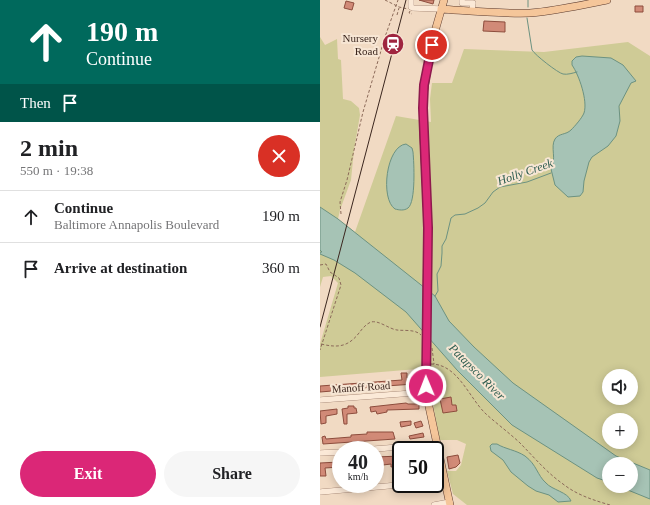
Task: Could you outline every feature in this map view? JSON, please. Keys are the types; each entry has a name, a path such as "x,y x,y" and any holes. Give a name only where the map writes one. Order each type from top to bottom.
{"main road":[{"path":"436,441 427,392 427,208 423,96 429,56 444,0"},
{"path":"441,9 530,13 606,0"},
{"path":"444,476 450,504"}],"street":[{"path":"411,0 410,4 413,11 441,9"},
{"path":"462,10 462,1 473,4 472,11"},
{"name":"Manoff Road","path":"320,400 427,392"},
{"path":"320,453 332,452"},
{"path":"320,492 392,486"},
{"path":"434,505 450,504"}],"path":[{"path":"386,0 396,6 410,10 409,13 413,11"},
{"path":"341,214 340,202 385,37 398,0"},
{"path":"398,15 399,7"},
{"path":"320,265 326,264 330,272 339,278 341,285 320,350"},
{"path":"321,344 331,347 343,346 351,342 364,327 371,322 377,323 393,330 419,333 427,343 434,364"},
{"path":"426,365 439,364 455,375 485,413 519,442 562,484 576,493 610,505"}],"shaded area":[{"path":"320,37 325,45 337,39 338,59 341,60 343,99 351,101 359,108 360,115 351,180 338,219 355,232 396,116 431,122 430,99 432,83 452,83 464,49 544,52 628,42 650,56 650,505 467,505 453,494 447,471 456,471 461,465 466,444 457,440 440,440 432,395 430,368 320,377 320,344 338,283 331,276 323,277 320,287"}],"water":[{"path":"576,57 611,58 623,65 636,81 631,83 619,106 620,121 616,136 608,146 592,157 589,162 583,192 580,196 568,197 555,185 551,169 553,165 553,146 555,139 571,130 584,113 584,95 572,65 572,61"},
{"path":"406,144 412,148 413,152 413,190 411,204 405,210 400,210 395,209 390,203 387,174 394,154 399,147"},
{"name":"Patapsco River","path":"320,207 338,219 435,296 449,321 474,347 513,383 602,446 602,449 606,449 618,457 602,457 602,480 512,425 457,370 406,312 355,273 334,260 320,254 320,252 322,252 320,250"},
{"path":"492,444 497,444 525,456 529,459 546,483 552,488 567,495 571,501 558,502 549,495 536,491 528,486 511,472 503,460 491,451 490,446"},
{"name":"Patapsco River","path":"638,465 650,470 650,499 635,493 638,493"}],"building":[{"path":"419,0 434,0 433,4"},
{"path":"346,1 354,3 352,10 344,8"},
{"path":"635,6 643,6 643,12 635,12"},
{"path":"484,21 505,22 505,32 483,31"},
{"path":"401,373 407,373 407,378 412,377 414,384 362,388 362,390 357,391 356,389 320,392 320,386 402,380"},
{"path":"451,397 452,405 456,405 457,411 443,413 440,399"},
{"path":"406,403 419,404 419,409 387,410 387,412 377,414 376,411 371,412 370,407"},
{"path":"348,406 354,406 357,413 347,414 347,424 344,424 342,409 348,408"},
{"path":"337,409 337,414 326,416 326,423 321,424 320,411"},
{"path":"411,421 411,425 401,427 400,422"},
{"path":"421,421 423,426 416,428 414,423"},
{"path":"367,432 393,432 395,439 332,441 332,443 323,444 322,437 325,436 326,439 367,434"},
{"path":"423,433 424,437 410,439 409,436"},
{"path":"458,455 460,463 456,467 449,469 447,457"},
{"path":"392,456 392,467 391,464 384,465 384,457"},
{"path":"332,462 332,468 325,468 326,476 320,476 320,463"}],"waterway":[{"name":"Holly Creek","path":"528,0 528,7"},
{"name":"Holly Creek","path":"527,18 532,50 547,64 560,73 566,74 577,72"},
{"name":"Holly Creek","path":"435,296 438,291 437,274 441,266 442,246 446,239 451,218 455,215 465,214 478,208 485,203 493,192 500,187 527,182 551,173"}],"tram line":[{"path":"320,327 406,0"}],"place":[{"name":"Nursery Road","path":"393,44"}],"route":[{"path":"426,386 428,228 423,108 424,85 432,45"}]}
